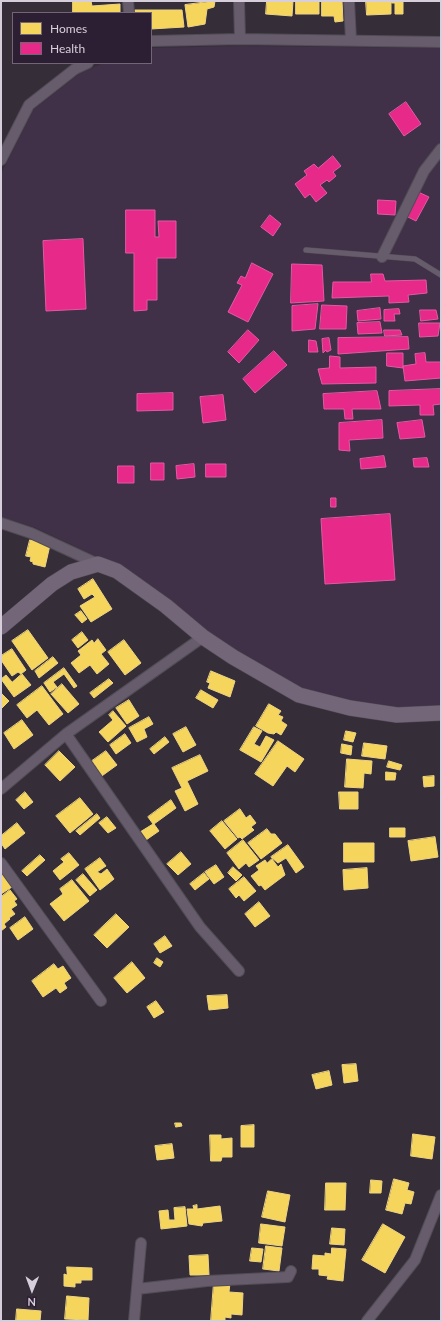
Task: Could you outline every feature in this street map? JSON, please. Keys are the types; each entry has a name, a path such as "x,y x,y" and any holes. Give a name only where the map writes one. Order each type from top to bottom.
{"street":[{"path":"128,1 129,12"},
{"path":"239,1 240,39"},
{"path":"349,1 351,40"},
{"path":"152,42 240,39 441,42"},
{"path":"1,160 29,105 75,69 86,64"},
{"path":"382,257 424,171 441,149"},
{"path":"1,523 31,533 98,564 117,571 166,606 203,637 233,657 299,695 350,708 397,715 441,713"},
{"path":"1,627 52,584 71,572 98,564"},
{"path":"1,789 66,734 203,637"},
{"path":"66,734 200,927 238,971"},
{"path":"1,863 100,1001"},
{"path":"367,1321 415,1260 441,1195"},
{"path":"134,1321 141,1243"},
{"path":"137,1289 208,1281 288,1277 291,1271"}],"lane":[{"path":"306,250 416,259 441,275"}],"shaded area":[{"path":"240,46 441,48 441,708 398,710 351,702 301,689 236,653 119,567 34,527 1,517 1,174 34,109 79,74 101,64 152,64 152,48"}],"building: Homes":[{"path":"73,1 91,1 92,6 120,4 120,12 73,12"},
{"path":"215,1 214,7 207,9 205,24 188,27 185,5"},
{"path":"267,1 293,1 292,16 266,14"},
{"path":"296,1 319,1 319,14 296,14"},
{"path":"322,1 342,1 343,21 335,22 334,16 322,16"},
{"path":"366,1 391,1 391,14 367,15"},
{"path":"392,1 403,1 403,14 395,14 395,3 392,3"},
{"path":"135,10 182,10 184,27 152,29 152,12 135,12"},
{"path":"30,540 50,545 45,567 33,564 33,562 30,561 31,557 26,556"},
{"path":"93,579 112,609 91,622 80,606 95,597 92,594 84,599 78,589"},
{"path":"81,611 87,619 82,623 75,615"},
{"path":"28,630 48,658 32,670 12,641"},
{"path":"82,632 88,640 78,648 72,640"},
{"path":"98,639 106,650 101,654 109,664 97,674 90,665 79,673 71,663 81,655 78,651 92,640 94,643"},
{"path":"124,640 141,663 125,675 108,652"},
{"path":"12,649 26,670 21,674 18,672 12,676 1,660 1,656"},
{"path":"53,657 58,663 39,678 35,671"},
{"path":"64,668 77,686 74,688 64,674 53,682 57,687 50,692 44,683"},
{"path":"211,671 235,681 230,697 208,688 210,683 207,682"},
{"path":"22,674 31,685 14,697 1,679 6,675 12,682"},
{"path":"109,679 113,683 94,698 90,693"},
{"path":"62,684 79,704 68,713 51,694"},
{"path":"42,686 63,714 49,725 37,710 27,718 17,705"},
{"path":"201,690 218,700 213,708 196,698"},
{"path":"2,694 9,701 1,709 1,695"},
{"path":"129,700 139,716 127,724 116,708"},
{"path":"269,704 281,711 278,715 283,717 281,721 287,725 281,735 276,732 274,734 268,733 256,726"},
{"path":"113,711 126,726 108,742 99,732 113,720 109,715"},
{"path":"149,717 153,724 144,729 147,737 137,742 129,728"},
{"path":"22,720 33,735 14,749 4,733"},
{"path":"186,727 196,745 183,752 173,734"},
{"path":"254,727 262,731 254,744 260,747 266,736 274,740 261,762 240,750"},
{"path":"346,731 356,733 353,742 344,740"},
{"path":"125,734 131,743 116,754 110,745"},
{"path":"165,737 169,742 154,754 150,749"},
{"path":"278,741 304,759 295,772 287,766 273,786 255,774"},
{"path":"364,743 387,746 385,759 362,756"},
{"path":"342,744 352,746 351,755 341,753"},
{"path":"59,751 75,767 60,781 45,765"},
{"path":"106,751 117,765 99,778 93,771 97,768 92,761"},
{"path":"200,755 208,771 187,781 198,804 185,811 175,791 182,788 172,768"},
{"path":"347,759 372,761 371,774 364,773 363,788 345,787"},
{"path":"389,761 402,765 400,770 387,767"},
{"path":"386,772 396,773 395,780 386,780"},
{"path":"434,776 434,786 424,787 423,777"},
{"path":"25,792 33,802 24,809 16,800"},
{"path":"339,792 358,792 358,809 340,809"},
{"path":"80,798 93,814 70,833 56,816"},
{"path":"171,800 176,808 154,824 159,831 146,840 140,832 153,824 148,817"},
{"path":"240,809 246,818 250,815 256,823 251,827 254,830 242,839 240,837 238,838 224,821"},
{"path":"97,814 100,818 80,835 76,831"},
{"path":"107,817 116,828 108,833 99,823"},
{"path":"222,821 237,839 225,849 210,831"},
{"path":"17,823 25,833 5,849 1,843 1,836"},
{"path":"390,828 405,828 405,837 390,837"},
{"path":"267,829 271,834 275,834 282,843 261,859 248,843"},
{"path":"435,837 438,857 411,861 408,841"},
{"path":"243,840 259,860 249,867 246,863 239,869 227,853"},
{"path":"344,843 374,843 374,862 344,862"},
{"path":"288,845 304,867 296,873 286,858 278,863 271,857"},
{"path":"181,852 191,864 178,875 167,864"},
{"path":"69,853 79,865 60,880 53,871 64,862 61,859"},
{"path":"40,855 45,860 27,876 22,871"},
{"path":"100,858 106,866 97,872 101,874 107,869 114,879 100,890 85,869"},
{"path":"272,859 278,867 281,864 285,875 265,890 261,885 259,886 251,876 259,870 256,866 265,860 267,863"},
{"path":"216,865 224,877 214,884 205,872"},
{"path":"233,867 242,875 236,881 228,873"},
{"path":"367,868 368,888 344,890 343,870"},
{"path":"1,872 12,887 1,894"},
{"path":"204,873 209,879 195,890 190,884"},
{"path":"83,874 97,890 90,896 76,880"},
{"path":"244,877 256,891 244,901 239,895 236,898 229,889"},
{"path":"72,880 89,901 64,921 50,904 63,894 60,889"},
{"path":"10,890 17,899 14,901 17,905 11,909 15,914 4,924 6,927 1,931 1,897"},
{"path":"259,902 270,916 255,927 245,914"},
{"path":"116,914 129,927 107,948 94,935"},
{"path":"25,917 33,929 18,940 10,928"},
{"path":"165,936 172,946 160,953 154,944"},
{"path":"157,958 163,962 160,967 154,963"},
{"path":"132,962 145,978 127,993 114,978"},
{"path":"54,964 58,969 63,966 71,978 64,983 67,988 60,993 56,988 43,997 32,981"},
{"path":"227,995 228,1008 209,1010 207,996"},
{"path":"156,1001 164,1012 154,1018 147,1007"},
{"path":"356,1064 358,1081 344,1083 342,1065"},
{"path":"329,1071 332,1085 316,1089 312,1075"},
{"path":"175,1123 181,1123 182,1126 176,1127"},
{"path":"254,1125 254,1147 241,1147 241,1126"},
{"path":"413,1134 435,1137 432,1159 411,1156"},
{"path":"210,1135 221,1135 221,1139 232,1138 232,1157 222,1157 221,1161 211,1161"},
{"path":"172,1144 174,1158 157,1160 155,1146"},
{"path":"394,1179 409,1183 407,1190 414,1192 411,1204 405,1203 402,1214 386,1210"},
{"path":"371,1180 382,1181 381,1193 370,1193"},
{"path":"326,1183 346,1183 345,1210 325,1210"},
{"path":"268,1191 290,1195 285,1222 262,1217"},
{"path":"197,1205 197,1209 220,1206 222,1221 203,1223 202,1226 189,1224 187,1209 194,1209 193,1206"},
{"path":"185,1207 187,1226 161,1229 159,1211 168,1210 169,1220 175,1220 174,1208"},
{"path":"261,1224 285,1227 282,1246 259,1243"},
{"path":"383,1224 405,1237 385,1273 362,1260"},
{"path":"332,1228 345,1229 344,1245 330,1244"},
{"path":"266,1246 282,1248 279,1271 263,1269"},
{"path":"252,1248 263,1249 261,1262 250,1261"},
{"path":"332,1248 346,1249 343,1281 327,1279 328,1276 319,1275 319,1269 312,1269 313,1255 325,1256 325,1253 331,1254"},
{"path":"208,1255 209,1275 190,1275 189,1256"},
{"path":"67,1267 92,1268 92,1280 81,1280 81,1283 75,1283 75,1287 64,1286 64,1274 67,1275"},
{"path":"214,1282 230,1283 229,1292 243,1293 242,1315 231,1314 231,1318 225,1317 225,1321 211,1321"},
{"path":"67,1296 89,1298 88,1320 65,1319"},
{"path":"17,1309 41,1311 40,1321 16,1321"}],"building: Health":[{"path":"406,102 421,124 404,136 389,114"},
{"path":"333,156 341,166 333,172 336,176 329,182 327,180 320,185 327,193 316,202 310,194 305,198 295,184 307,175 304,171 314,164 318,168"},
{"path":"416,191 429,197 416,221 404,215"},
{"path":"378,200 396,201 395,215 378,214"},
{"path":"126,210 155,210 155,237 159,237 158,221 176,221 176,258 157,258 157,300 147,300 147,310 134,311 134,253 126,253"},
{"path":"270,215 281,224 273,236 261,227"},
{"path":"83,239 86,309 46,311 43,241"},
{"path":"252,263 273,274 248,322 228,312 242,285 237,283 241,276 245,278"},
{"path":"292,264 322,265 324,301 291,303"},
{"path":"371,274 383,274 385,281 426,280 427,293 408,295 409,302 389,303 389,296 332,298 333,282 371,282"},
{"path":"318,304 315,329 292,331 292,306"},
{"path":"322,305 347,306 346,329 320,329"},
{"path":"380,308 381,319 358,321 357,311"},
{"path":"399,309 400,314 394,314 395,321 384,321 384,310"},
{"path":"420,310 436,310 438,319 421,321"},
{"path":"380,322 382,333 358,334 357,323"},
{"path":"419,323 440,323 438,336 420,337"},
{"path":"248,330 259,340 239,363 228,352"},
{"path":"384,330 400,330 402,335 385,336"},
{"path":"408,337 409,349 338,354 338,338"},
{"path":"329,338 331,350 327,352 326,350 323,353 322,339"},
{"path":"309,340 316,341 318,352 309,352"},
{"path":"274,351 287,365 255,393 243,379"},
{"path":"387,353 403,353 403,368 387,366"},
{"path":"425,353 426,362 441,362 441,378 405,381 403,366 416,364 415,354"},
{"path":"330,356 340,357 340,368 376,367 376,383 322,384 318,369 329,368"},
{"path":"441,389 441,404 433,405 434,415 420,415 420,405 389,406 389,391"},
{"path":"377,391 381,409 352,409 353,419 345,419 344,409 324,409 323,394"},
{"path":"173,393 173,410 137,411 137,394"},
{"path":"223,395 226,420 203,423 200,397"},
{"path":"382,420 383,438 349,440 350,451 339,450 339,423"},
{"path":"422,420 425,437 400,439 397,423"},
{"path":"384,456 386,467 361,469 360,459"},
{"path":"427,458 429,467 414,467 413,459"},
{"path":"151,463 164,463 164,480 151,480"},
{"path":"194,464 195,477 177,479 176,466"},
{"path":"206,464 226,464 226,477 206,477"},
{"path":"118,466 134,466 134,483 118,483"},
{"path":"331,498 336,498 336,507 331,507"},
{"path":"390,514 395,580 325,584 321,519"}]}
